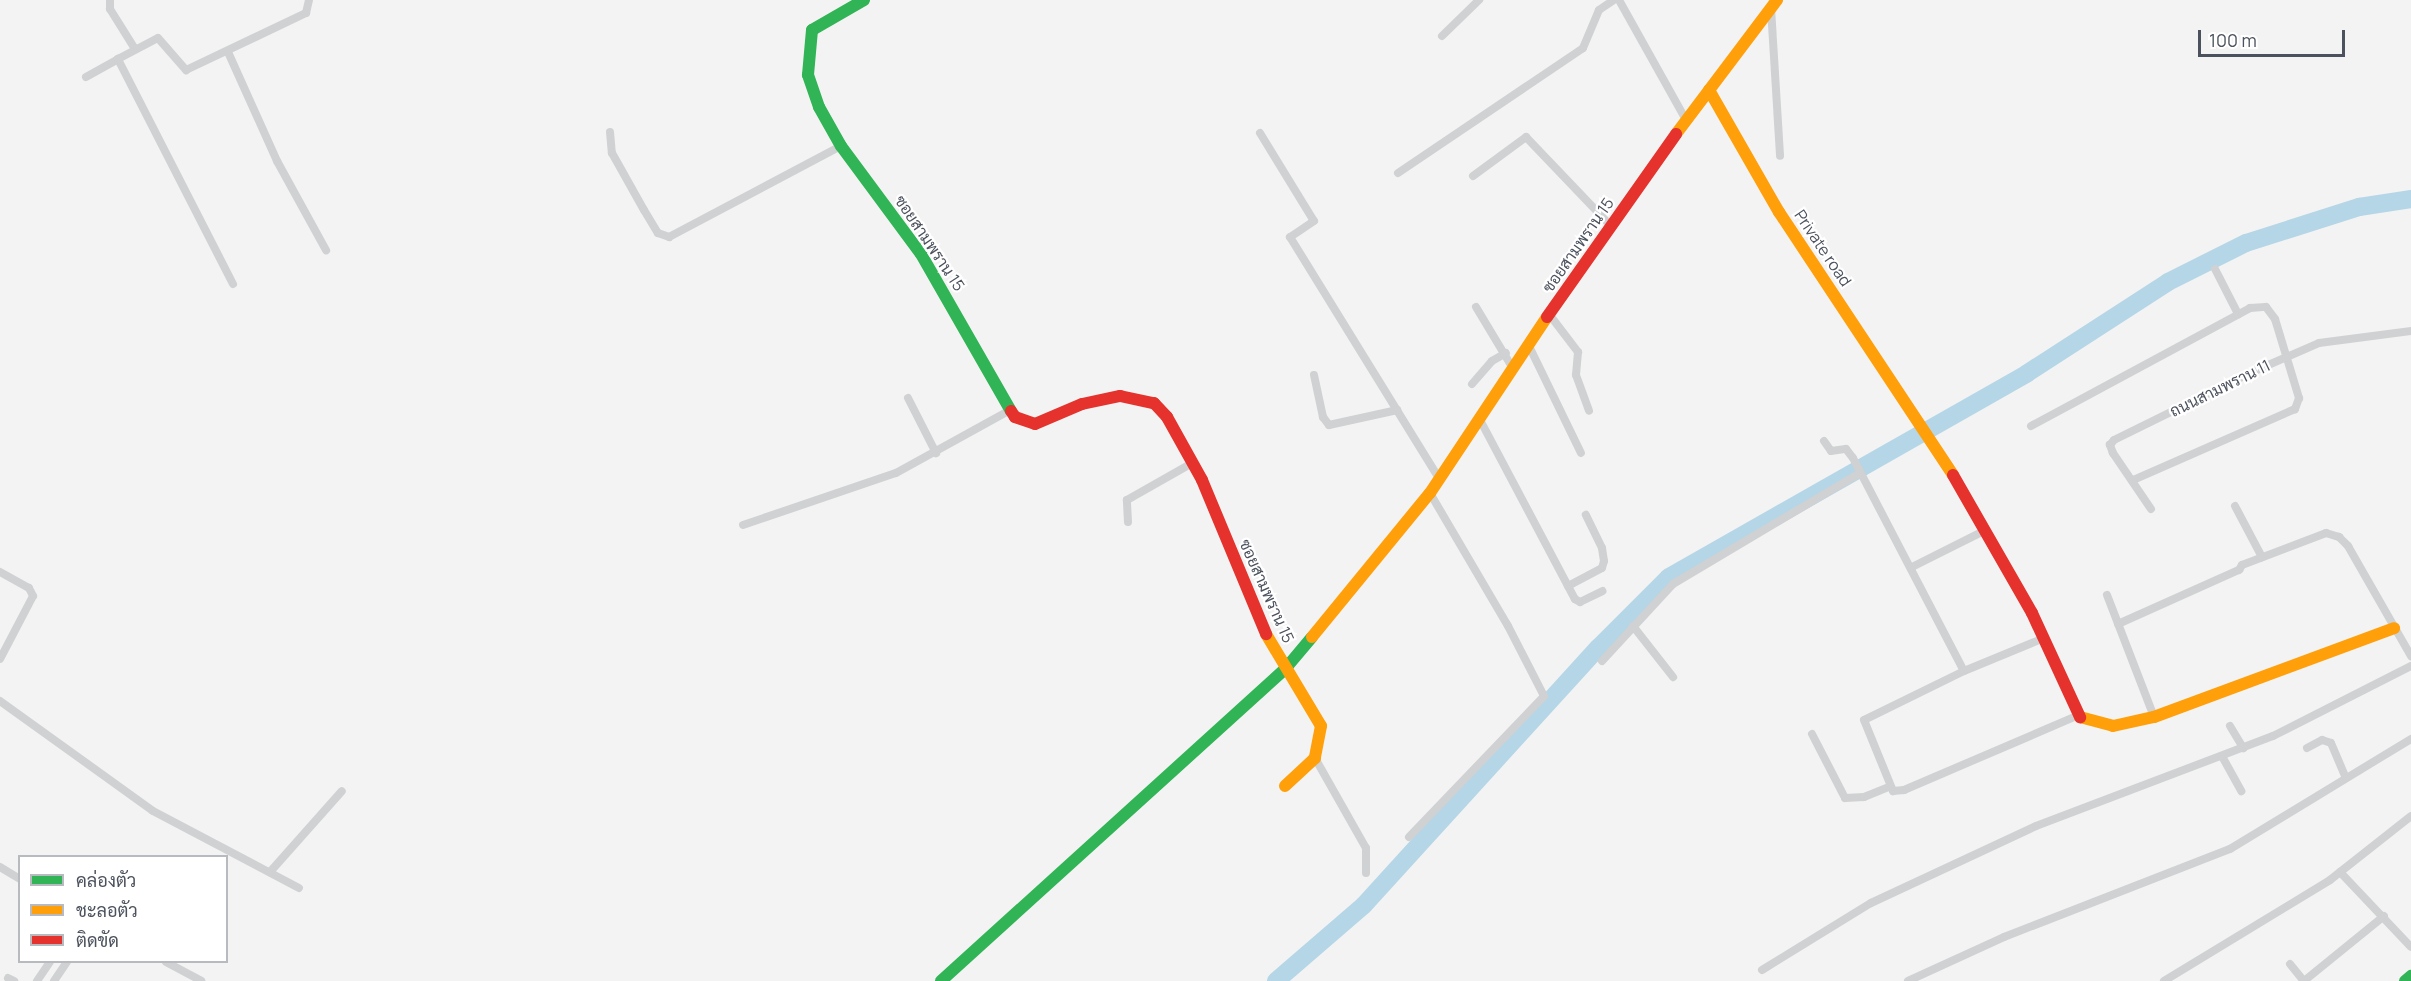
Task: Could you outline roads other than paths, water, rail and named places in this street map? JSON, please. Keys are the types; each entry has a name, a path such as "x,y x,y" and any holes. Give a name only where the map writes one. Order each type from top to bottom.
{"street":[{"path":"110,0 110,9 135,49"},
{"path":"86,77 135,49 160,39 180,67 186,70 306,13 309,0"},
{"name":"ซอยสามพราน 15","path":"864,0 817,26 808,43 811,91 841,146 921,254 1010,410 1024,424 1035,424 1100,399 1120,396 1154,403 1167,417 1192,463 1272,646 1286,669 1430,493 1512,367 1611,226 1686,120 1774,4"},
{"path":"1442,36 1479,0"},
{"path":"1398,173 1583,48 1599,10 1616,0 1686,120"},
{"path":"1774,4 1780,156"},
{"path":"228,52 277,161 326,250"},
{"path":"118,59 232,284"},
{"name":"Private road","path":"1709,90 1779,212 1934,442 2044,638 2077,716"},
{"path":"610,132 612,153 658,233 669,237 841,146"},
{"path":"1260,133 1314,221 1290,237 1439,478"},
{"path":"1473,176 1526,137 1611,226"},
{"path":"2215,269 2238,314"},
{"path":"1476,307 1506,353 1512,367"},
{"path":"2031,426 2238,314 2250,308 2266,307 2275,319 2299,398 2295,409 2133,480"},
{"path":"1550,314 1578,352 1576,375 1589,411"},
{"name":"ถนนสามพราน 11","path":"2151,509 2113,453 2110,445 2114,440 2286,356 2319,343 2411,331"},
{"path":"1528,344 1581,453"},
{"path":"1472,384 1492,361 1506,353"},
{"path":"1314,375 1323,417 1329,425 1397,410"},
{"path":"908,398 936,453"},
{"path":"743,525 877,481 936,453 1010,410"},
{"path":"1479,418 1568,586 1580,602 1603,591"},
{"path":"1824,441 1832,451 1844,448 1853,458 1912,567 1964,672"},
{"path":"1128,522 1127,500 1192,463"},
{"path":"1602,661 1673,584 1859,472"},
{"path":"1409,837 1544,693 1430,493"},
{"path":"2235,506 2262,557"},
{"path":"1568,586 1602,568 1604,561 1602,548 1586,515"},
{"path":"1912,567 1984,531"},
{"path":"2118,624 2262,557 2326,533 2340,537 2411,656"},
{"path":"0,572 29,588 33,596 0,659"},
{"path":"2107,595 2154,717"},
{"path":"1633,626 1673,677"},
{"path":"1812,734 1845,798 1864,797 1889,787 1904,790 2077,716 2113,726 2154,717 2394,628"},
{"path":"1889,787 1864,720 1964,672 2044,638"},
{"path":"1762,970 1871,903 2016,836 2223,758 2411,666"},
{"path":"941,981 1286,669 1321,726 1320,750 1315,758 1285,786"},
{"path":"0,701 153,812 299,888"},
{"path":"2230,726 2243,748"},
{"path":"1908,981 2004,937 2230,849 2411,739"},
{"path":"2307,748 2322,740 2331,743 2346,778"},
{"path":"1315,758 1366,848 1366,873"},
{"path":"2223,758 2241,791"},
{"path":"270,873 342,791"},
{"path":"2164,981 2340,872 2411,816"},
{"path":"0,867 18,878"},
{"path":"2340,872 2411,947"},
{"path":"2290,964 2304,981 2384,916"},
{"path":"37,981 49,963"},
{"path":"54,981 66,963"},
{"path":"168,963 201,981"},
{"path":"2405,981 2411,976"}],"waterway":[{"path":"1276,981 1364,905 1598,648 1669,577 2026,374 2168,282 2246,243 2359,207 2411,199"}]}
